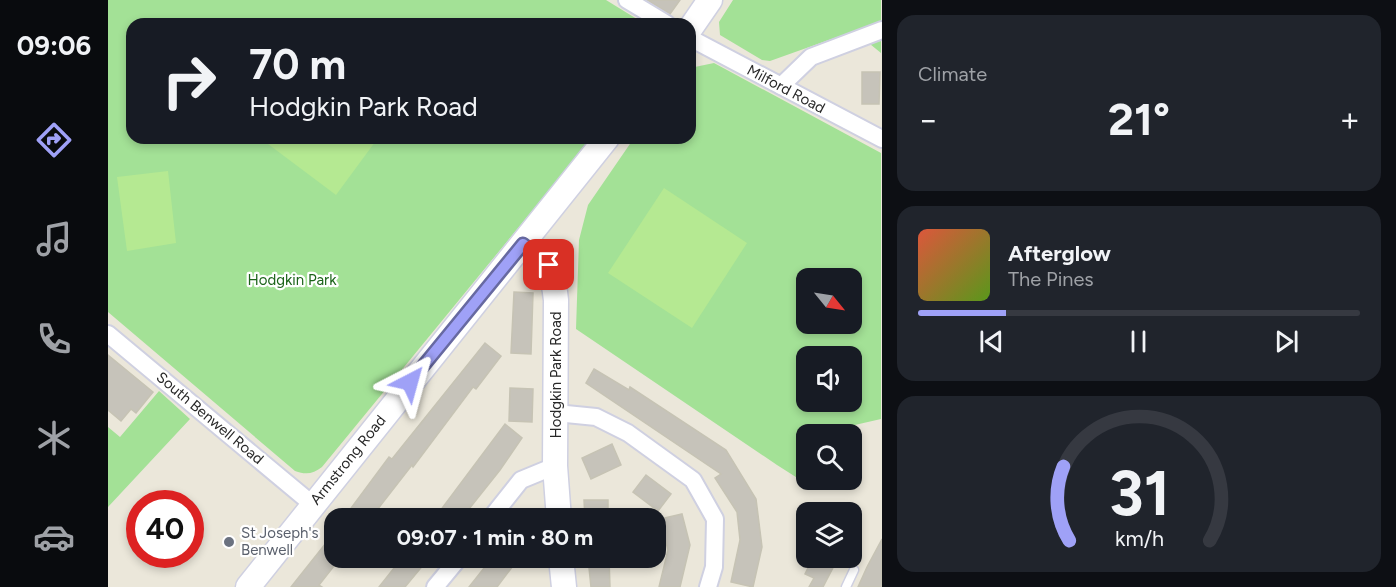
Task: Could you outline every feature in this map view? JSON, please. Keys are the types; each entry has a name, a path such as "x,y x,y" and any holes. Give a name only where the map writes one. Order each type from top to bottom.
{"street":[{"path":"627,0 657,18"},
{"path":"696,20 710,0"},
{"path":"781,86 812,57 882,30"},
{"name":"Milford Road","path":"696,41 882,139"},
{"name":"Armstrong Road","path":"248,587 312,504 602,144"},
{"name":"Hodgkin Park Road","path":"523,244 549,265 554,280 556,300 555,466 558,508"},
{"name":"South Benwell Road","path":"108,334 312,504"},
{"path":"556,413 596,417 628,433 693,480 715,519 714,567 708,587"},
{"path":"499,508 521,480 555,466"},
{"path":"435,587 451,568"},
{"path":"562,568 564,587"}],"lane":[{"path":"846,587 854,570"}],"green space":[{"name":"Hodgkin Park","path":"108,0 606,0 635,18 126,18 126,144 587,144 322,467 312,472 295,471 108,312"},
{"path":"733,0 881,0 881,53 854,31 770,61 762,60 720,35 719,22"},
{"path":"714,63 881,153 881,419 859,424 796,424 796,477 576,329 579,240 588,205 630,144 696,144 696,67"},
{"path":"268,144 374,144 336,195"},
{"path":"168,171 176,243 127,251 117,177"},
{"path":"664,188 747,243 692,328 608,273"},
{"path":"159,391 190,419 108,507 108,427 120,437"}],"building":[{"path":"647,0 680,0 670,14"},
{"path":"862,72 880,72 879,104 862,104"},
{"path":"514,292 533,293 531,354 511,353"},
{"path":"485,343 501,356 476,389 473,387 413,467 412,465 379,508 351,508 389,457 392,459"},
{"path":"108,355 153,392 136,413 131,409 121,421 108,410"},
{"path":"594,369 629,390 630,387 726,450 756,499 762,547 753,587 731,582 740,540 737,512 715,478 721,474 586,383"},
{"path":"510,388 533,389 532,422 509,421"},
{"path":"505,424 522,438 470,508 442,508"},
{"path":"612,444 621,465 591,479 582,458"},
{"path":"646,475 671,494 660,508 654,508 633,492"},
{"path":"584,500 608,500 608,508 584,508"},
{"path":"682,514 690,545 680,587 659,587 664,568 666,568 668,550 666,518"},
{"path":"882,539 882,587 858,587 867,567"},
{"path":"324,546 324,568 332,568 319,585 322,587 291,587"},
{"path":"394,568 421,568 405,587 379,587"},
{"path":"484,568 511,568 497,587 469,587"},
{"path":"589,568 609,568 610,587 591,587"},
{"path":"808,568 833,568 823,587 809,587 814,578 805,574"}],"place":[{"name":"St Joseph's Benwell","path":"229,542"}],"route":[{"path":"410,382 523,244 549,265"}]}
